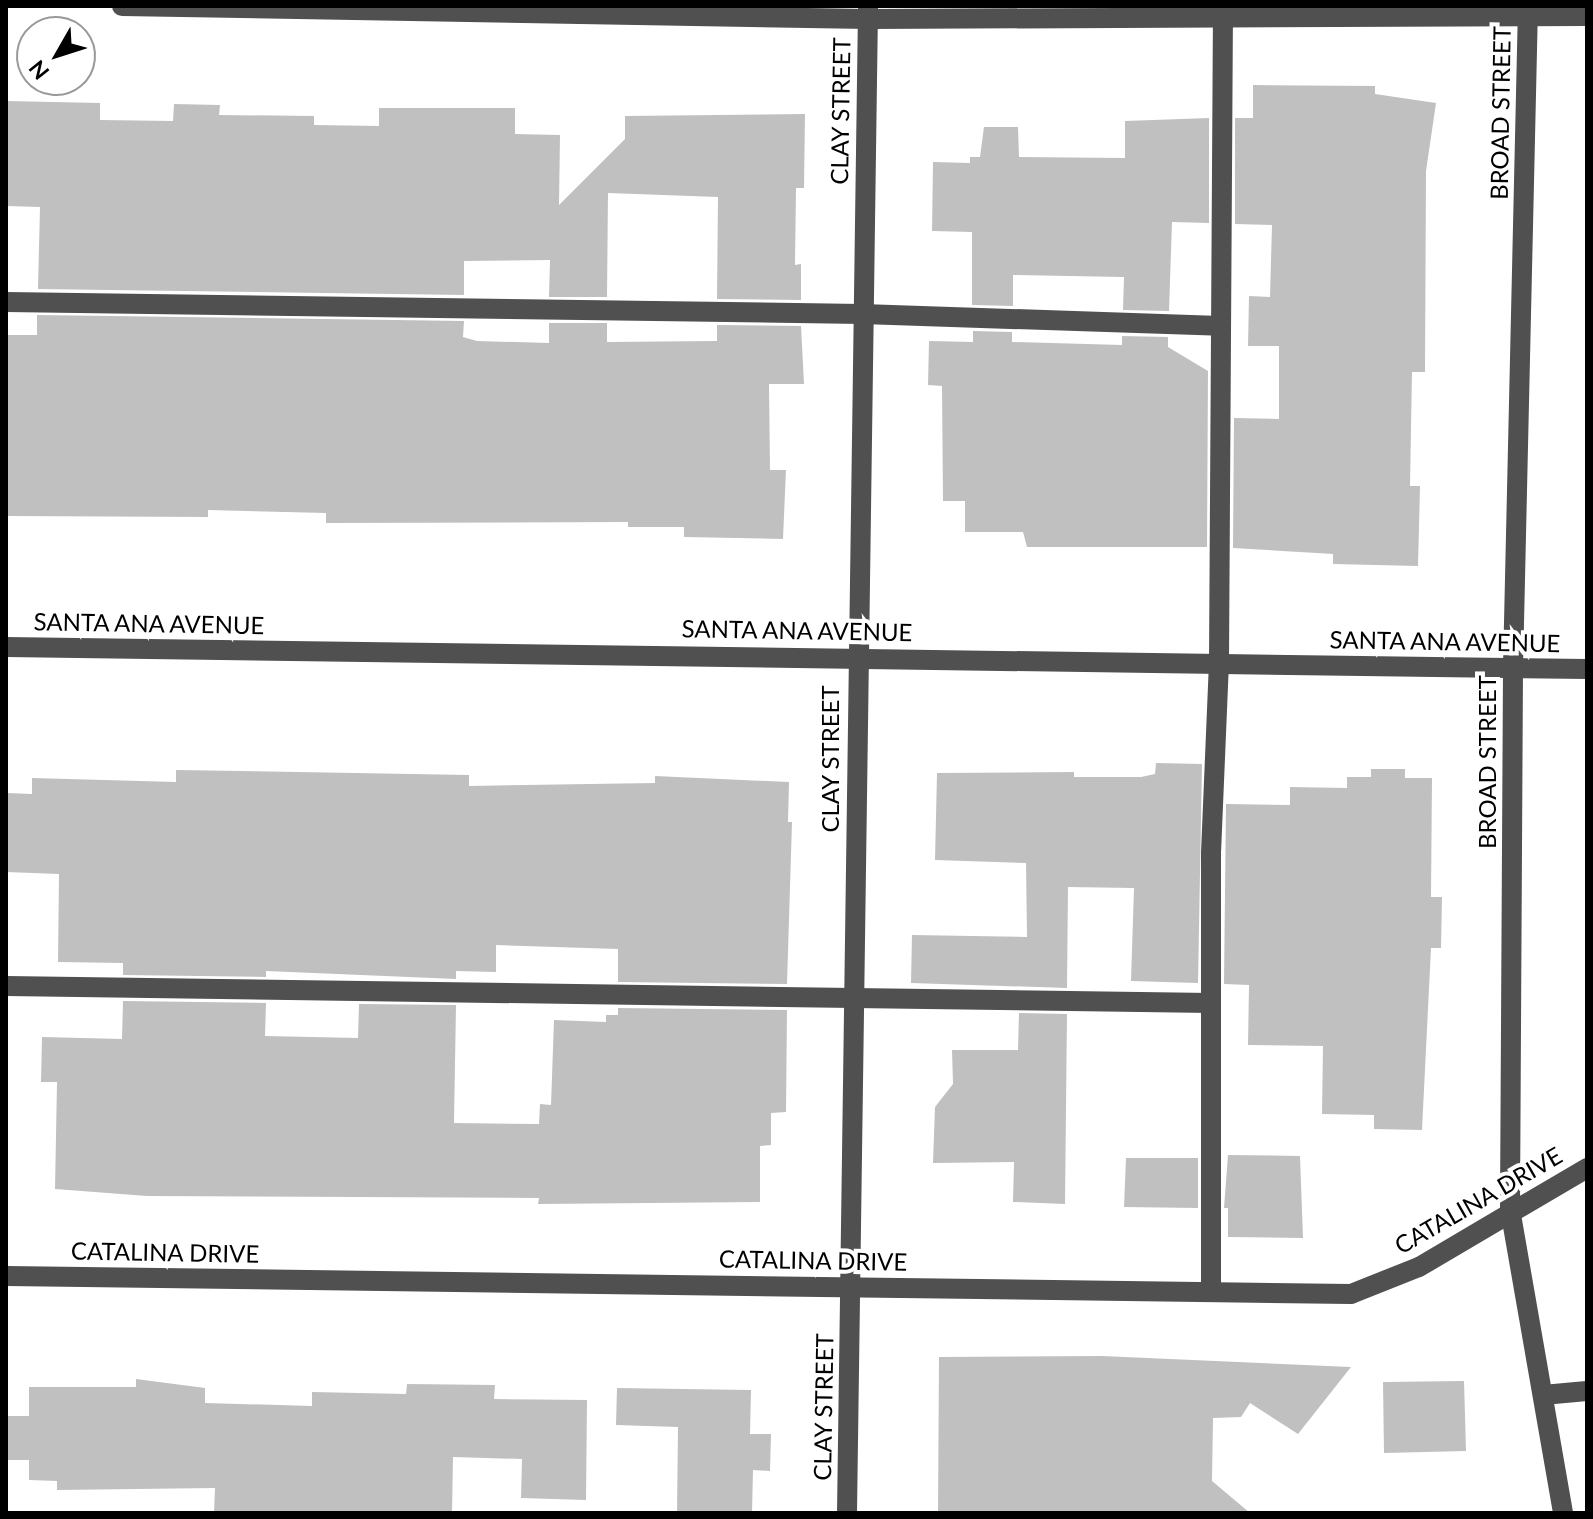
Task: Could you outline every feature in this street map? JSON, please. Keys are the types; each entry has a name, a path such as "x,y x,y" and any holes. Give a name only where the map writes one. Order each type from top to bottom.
{"street":[{"path":"122,6 868,13 1528,10 1587,16"},
{"name":"BROAD STREET","path":"1528,10 1513,669 1510,1209 1563,1513"},
{"path":"1211,1292 1211,1003 1219,662 1223,12"},
{"name":"CLAY STREET","path":"847,1513 868,13"},
{"path":"6,302 862,314 1220,326"},
{"name":"SANTA ANA AVENUE","path":"6,647 1587,669"},
{"path":"6,986 1211,1003"},
{"name":"CATALINA DRIVE","path":"6,1276 1351,1294 1419,1267 1510,1209 1587,1168"},
{"path":"1543,1395 1587,1391"}],"building":[{"path":"1253,85 1375,86 1375,94 1436,103 1426,171 1425,372 1412,372 1410,486 1420,486 1418,566 1333,564 1333,554 1233,548 1234,418 1279,419 1279,346 1248,346 1249,296 1270,297 1272,225 1235,224 1235,118 1253,118"},
{"path":"6,101 100,103 100,120 173,121 174,104 220,105 219,115 314,116 314,125 379,126 379,108 515,108 515,134 560,135 559,205 625,139 625,116 805,114 804,188 796,188 795,265 801,264 801,300 717,299 718,197 608,193 607,297 549,297 550,260 464,261 464,295 38,289 40,207 6,206"},
{"path":"1209,118 1209,223 1172,222 1169,311 1123,310 1124,277 1013,275 1013,306 972,305 972,232 932,231 933,162 970,163 970,157 980,157 984,127 1018,127 1019,157 1125,158 1125,121"},
{"path":"37,315 464,321 463,337 477,341 549,343 549,323 607,323 607,342 717,341 717,325 801,326 804,384 769,384 770,470 786,470 783,539 684,537 684,527 628,527 628,522 326,523 326,513 208,510 208,517 6,516 6,335 37,335"},
{"path":"973,331 1012,332 1012,342 1122,345 1122,336 1168,337 1168,347 1208,371 1207,547 1027,547 1023,532 965,532 965,501 943,501 942,386 928,385 929,341 973,342"},
{"path":"1156,763 1202,764 1198,983 1131,981 1134,888 1068,887 1067,988 911,983 912,935 1027,937 1026,863 935,860 937,773 1074,772 1074,777 1141,777 1155,774"},
{"path":"1371,769 1405,769 1405,778 1432,778 1431,897 1442,897 1441,948 1431,948 1422,1130 1374,1129 1374,1115 1322,1114 1323,1046 1248,1045 1249,985 1224,984 1226,804 1290,805 1290,787 1347,788 1347,777 1371,777"},
{"path":"176,770 469,775 469,786 655,783 655,776 789,782 788,822 792,822 787,984 618,982 618,949 496,945 496,972 456,971 456,979 266,971 266,977 123,975 123,963 58,962 59,874 6,872 6,793 32,794 32,778 176,782"},
{"path":"123,1001 266,1003 265,1036 358,1038 359,1004 456,1005 454,1123 539,1124 540,1104 551,1105 554,1020 606,1022 606,1015 618,1015 618,1008 787,1010 786,1112 771,1113 771,1145 760,1146 760,1202 538,1204 539,1198 147,1196 55,1189 57,1082 41,1082 42,1037 122,1039"},
{"path":"1019,1013 1067,1014 1065,1204 1013,1202 1014,1162 933,1163 935,1107 953,1084 952,1050 1018,1050"},
{"path":"1228,1155 1300,1156 1303,1238 1228,1237 1228,1208 1224,1208"},
{"path":"1126,1158 1198,1158 1198,1208 1124,1207"},
{"path":"1102,1356 1351,1367 1298,1434 1250,1403 1241,1417 1213,1418 1212,1481 1250,1513 938,1513 939,1357"},
{"path":"136,1379 205,1388 205,1403 312,1406 312,1392 406,1394 407,1384 495,1385 494,1399 587,1400 586,1500 521,1498 522,1459 453,1457 452,1513 214,1513 215,1488 57,1490 57,1481 29,1480 29,1460 6,1460 6,1416 29,1416 29,1387 136,1387"},
{"path":"1464,1381 1466,1451 1384,1453 1383,1382"},
{"path":"617,1388 751,1390 750,1434 771,1434 770,1471 753,1470 752,1513 677,1513 678,1427 616,1425"}]}
